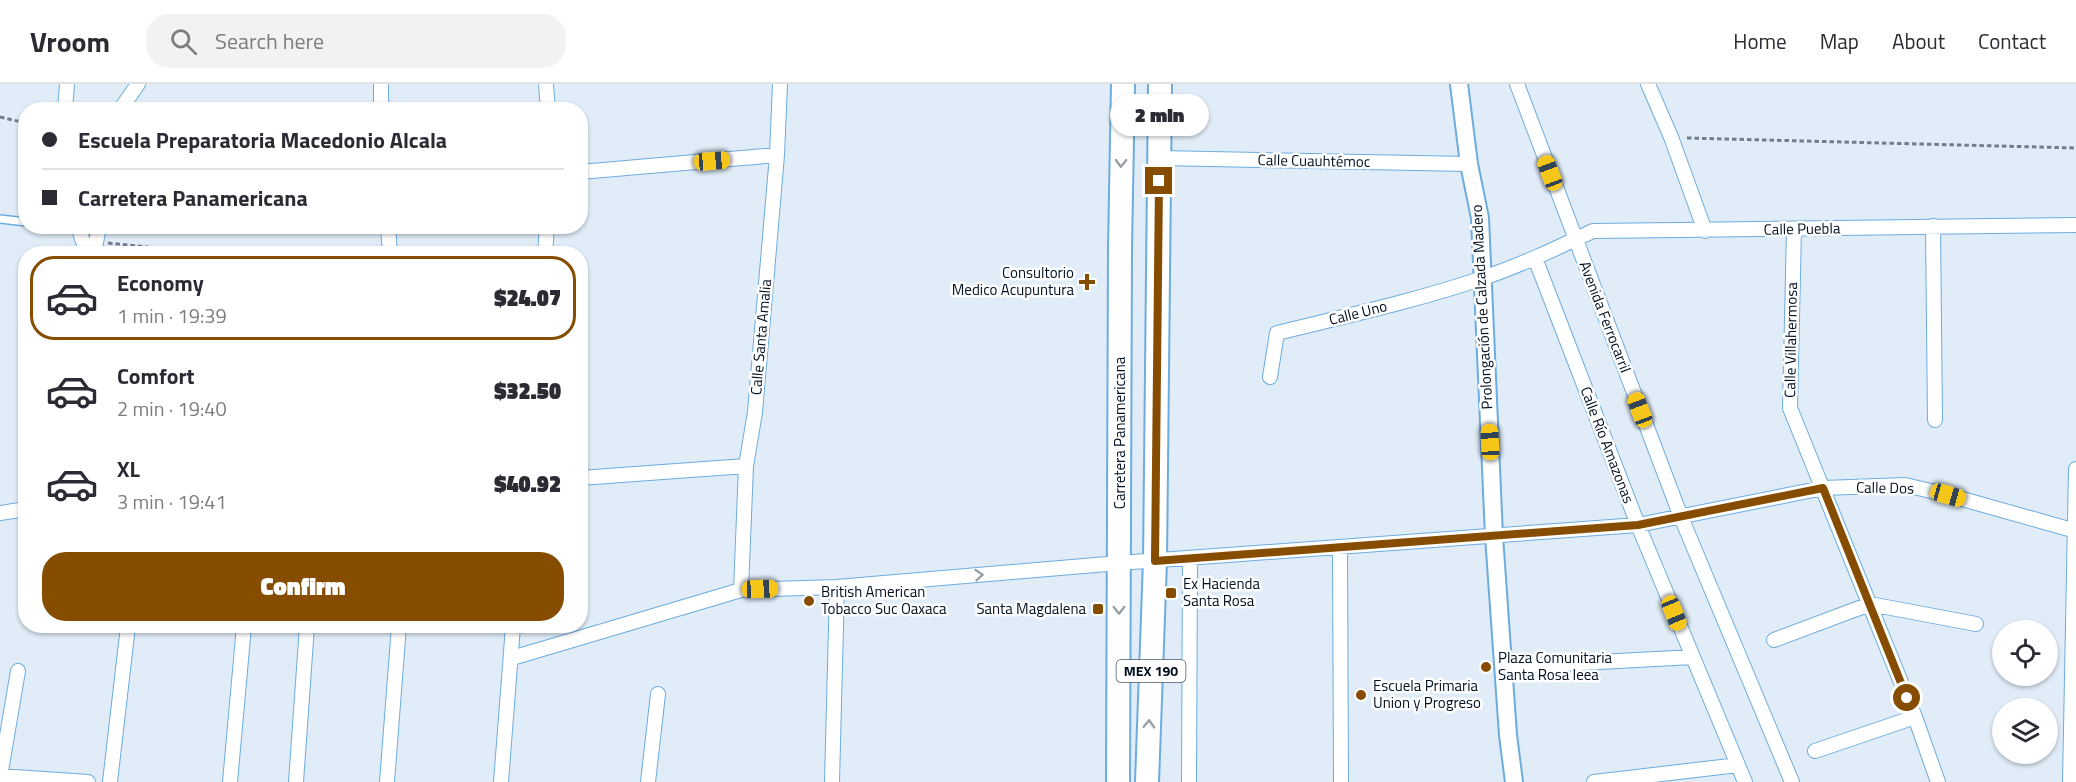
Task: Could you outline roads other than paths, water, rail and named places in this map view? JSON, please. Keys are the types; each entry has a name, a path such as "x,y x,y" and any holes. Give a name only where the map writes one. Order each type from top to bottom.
{"highway":[{"name":"Carretera Panamericana","path":"1118,782 1120,248 1123,84"},
{"name":"MEX 190","path":"1147,782 1155,561 1160,84"}],"street":[{"path":"65,102 68,84"},
{"path":"126,102 138,84"},
{"path":"381,84 381,102"},
{"path":"546,84 547,102"},
{"name":"Calle Santa Amalia","path":"741,590 746,466 755,412 777,155 780,84"},
{"name":"Prolongación de Calzada Madero","path":"1459,84 1469,164 1480,219 1494,536 1508,735 1514,782"},
{"name":"Avenida Ferrocarril","path":"1517,84 1681,517 1792,782"},
{"path":"1648,84 1671,137 1705,231"},
{"path":"588,171 777,155"},
{"name":"Calle Cuauhtémoc","path":"1159,158 1469,164"},
{"name":"Calle Puebla","path":"1535,258 1593,231 2076,225"},
{"path":"1933,226 1935,420"},
{"name":"Calle Villahermosa","path":"1794,229 1790,408 1915,717 1938,782"},
{"path":"1483,278 1535,258"},
{"name":"Calle Río Amazonas","path":"1535,258 1638,525 1745,782"},
{"name":"Calle Uno","path":"1270,377 1277,333 1379,308 1483,278"},
{"path":"588,477 746,466"},
{"path":"2070,782 2076,469"},
{"name":"Calle Dos","path":"512,658 741,590 837,587 1119,563 1638,525 1823,488 1905,485 2075,531"},
{"path":"0,513 18,510"},
{"path":"1340,547 1341,782"},
{"path":"1189,782 1190,558"},
{"path":"832,782 837,587"},
{"path":"1774,640 1870,604 1976,624"},
{"path":"110,782 127,633"},
{"path":"230,782 243,633"},
{"path":"296,782 307,633"},
{"path":"387,782 398,633"},
{"path":"501,782 513,633"},
{"path":"1503,667 1692,657"},
{"path":"18,670 0,777 88,782"},
{"path":"648,782 658,694"},
{"path":"1815,751 1915,717"},
{"path":"1594,782 1738,765"}],"lane":[{"path":"0,219 18,221"}],"place":[{"name":"Consultorio Medico Acupuntura","path":"1087,282"},
{"name":"Ex Hacienda Santa Rosa","path":"1171,593"},
{"name":"British American Tobacco Suc Oaxaca","path":"809,601"},
{"name":"Santa Magdalena","path":"1098,609"},
{"name":"Plaza Comunitaria Santa Rosa Ieea","path":"1486,667"},
{"name":"Escuela Primaria Union y Progreso","path":"1361,695"}]}
